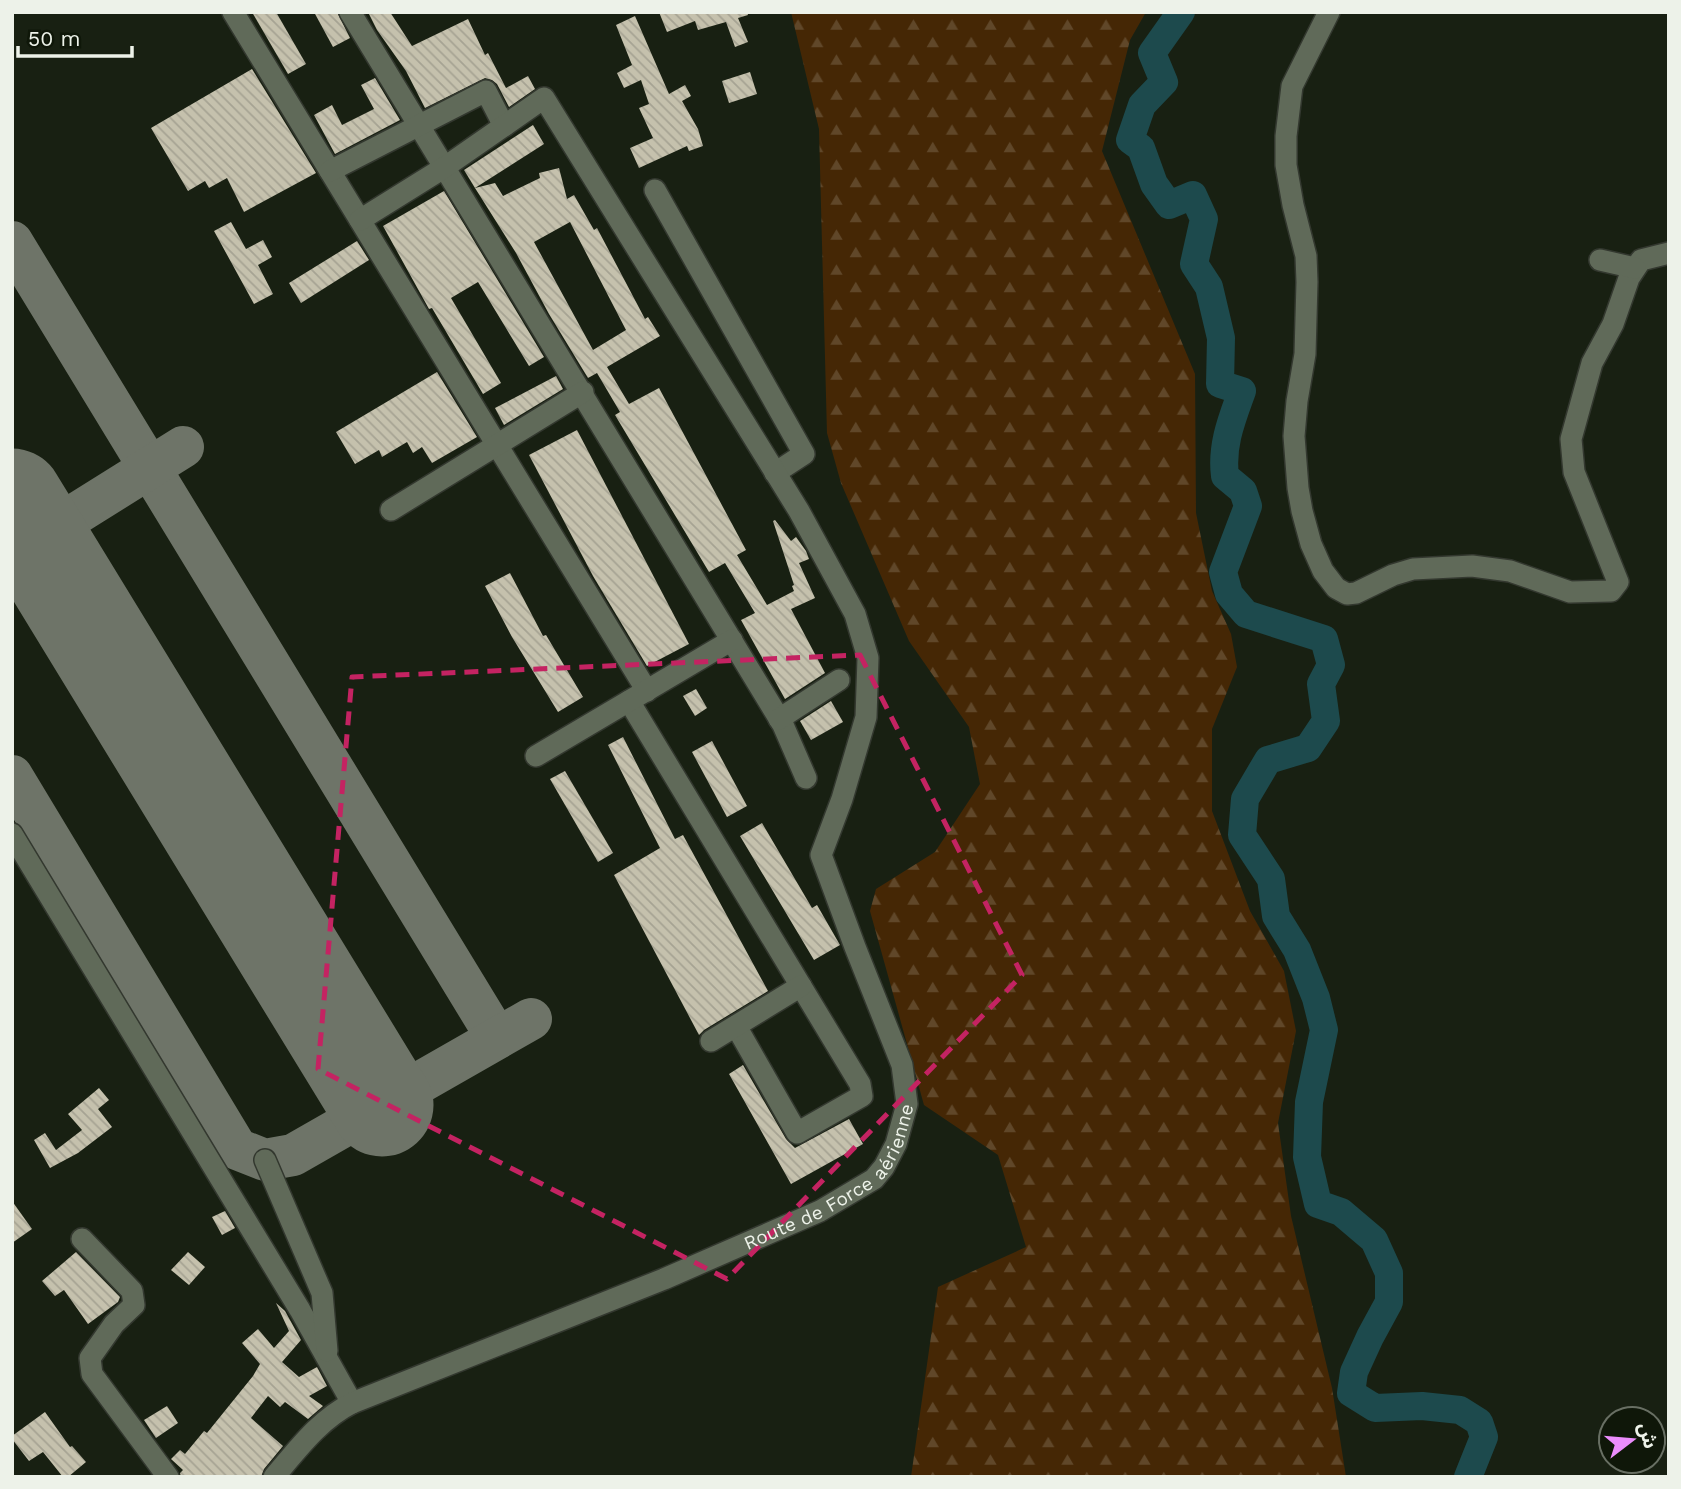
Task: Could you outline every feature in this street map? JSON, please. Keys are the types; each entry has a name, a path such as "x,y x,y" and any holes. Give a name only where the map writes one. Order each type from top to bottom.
{"street":[{"path":"233,12 497,445 801,986 860,1084 862,1096 797,1133 736,1026"},
{"path":"350,12 732,640 779,719 806,778"},
{"path":"1329,12 1292,86 1286,136 1286,165 1306,256 1307,282 1305,354 1294,436 1298,488 1311,544 1323,571 1336,588 1347,594 1356,593 1413,569 1472,566 1510,570 1570,592 1612,591 1618,582 1574,472 1570,448 1592,363 1613,324 1635,268 1641,260 1669,253"},
{"path":"330,171 486,91 504,126 360,220"},
{"name":"Route de Force aérienne","path":"274,1477 313,1432 333,1414 352,1403 652,1284 820,1211 874,1179 896,1144 907,1104 902,1065 821,855 842,799 866,717 868,658 855,614 799,511 544,98 504,126"},
{"path":"655,190 804,454 775,472"},
{"path":"1600,260 1635,268"},
{"path":"391,510 583,392"},
{"path":"536,756 732,640"},
{"path":"779,719 839,680"},
{"path":"12,834 328,1357 352,1403"},
{"path":"711,1041 801,986"},
{"path":"265,1160 322,1293 328,1357"},
{"path":"82,1239 132,1291 134,1298 134,1305 114,1324 90,1358 92,1374 168,1477"}],"highlighted area":[{"path":"860,655 1022,975 727,1279 318,1069 352,677"}],"green space":[{"path":"791,12 1146,12 1130,40 1102,151 1195,374 1196,513 1212,591 1231,634 1237,667 1212,729 1212,811 1250,911 1284,971 1296,1031 1278,1123 1291,1216 1332,1388 1346,1477 911,1477 938,1287 1026,1247 998,1155 924,1105 870,911 876,889 935,852 980,784 969,727 909,641 841,483 827,433 819,129"}],"building":[{"path":"252,12 276,12 306,64 288,74"},
{"path":"314,12 337,12 350,38 333,47"},
{"path":"368,12 390,12 412,46 468,19 485,55 488,53 506,88 528,76 535,89 509,107 497,84 485,78 425,108 406,71 377,30"},
{"path":"659,12 747,12 748,15 738,18 748,42 735,47 726,22 698,30 695,21 667,32"},
{"path":"635,16 669,94 685,85 691,96 682,101 698,129 703,146 689,151 687,146 639,168 630,148 653,138 639,108 649,104 641,80 624,88 617,73 632,65 616,25"},
{"path":"252,69 316,173 244,212 227,178 209,188 205,181 188,191 151,128"},
{"path":"750,72 757,94 729,103 722,81"},
{"path":"375,78 400,120 335,154 314,115 332,105 342,125 374,109 361,85"},
{"path":"533,125 544,144 475,188 464,170"},
{"path":"559,168 567,199 574,195 594,230 597,228 645,319 648,317 660,336 607,367 629,404 659,388 746,550 737,555 767,605 794,591 773,521 775,520 791,541 796,537 806,551 809,559 799,563 815,598 791,609 825,673 785,699 741,620 755,613 725,563 709,572 615,415 620,412 597,373 588,378 475,188 495,183 503,196 540,178 539,173","holes":["570,222 626,330 593,350 534,242"]},
{"path":"444,191 544,357 529,366 478,282 451,298 501,383 483,394 432,308 429,309 383,226"},
{"path":"231,222 246,249 263,240 272,257 258,265 273,294 254,304 214,231"},
{"path":"357,241 369,260 301,303 289,283"},
{"path":"437,372 477,437 432,463 422,447 413,453 407,442 382,457 379,450 355,464 336,432"},
{"path":"556,376 563,389 504,425 495,408"},
{"path":"577,430 689,644 647,666 593,576 529,455"},
{"path":"510,573 543,636 546,635 583,697 558,712 512,637 485,586"},
{"path":"696,689 707,708 695,716 683,696"},
{"path":"831,701 843,722 811,740 800,721"},
{"path":"623,737 675,839 683,835 768,991 699,1035 614,875 660,848 608,745"},
{"path":"712,741 747,806 727,817 692,752"},
{"path":"565,771 613,853 598,862 550,779"},
{"path":"762,823 812,908 817,905 840,945 814,960 740,836"},
{"path":"743,1065 786,1139 795,1148 849,1119 863,1144 791,1184 729,1074"},
{"path":"99,1088 109,1100 98,1109 112,1127 78,1153 50,1168 34,1140 45,1133 56,1150 82,1130 68,1114"},
{"path":"12,1201 32,1229 12,1243"},
{"path":"225,1211 235,1228 222,1235 212,1217"},
{"path":"76,1252 120,1297 118,1302 88,1324 64,1290 55,1296 42,1281"},
{"path":"188,1252 205,1267 189,1285 171,1270"},
{"path":"276,1303 285,1311 301,1340 282,1362 299,1377 317,1367 327,1386 309,1396 323,1406 308,1419 285,1402 280,1407 268,1396 251,1418 283,1446 264,1469 261,1477 181,1477 183,1470 171,1459 180,1450 185,1454 204,1431 207,1433 260,1364 242,1343 258,1329 274,1348 289,1331"},
{"path":"167,1406 178,1423 156,1438 144,1420"},
{"path":"45,1412 70,1447 86,1462 68,1477 63,1477 43,1452 29,1461 12,1439 12,1436"}],"waterway":[{"path":"1181,12 1152,53 1164,82 1142,105 1130,140 1141,148 1154,184 1169,205 1193,195 1204,219 1194,264 1209,287 1221,338 1220,384 1242,391 1228,432 1224,465 1225,476 1243,491 1248,506 1223,572 1229,594 1246,614 1324,639 1331,665 1321,684 1326,721 1308,748 1268,760 1245,799 1242,835 1271,879 1276,916 1297,950 1316,998 1324,1030 1309,1102 1307,1157 1318,1204 1341,1212 1374,1240 1389,1273 1389,1302 1354,1372 1351,1393 1375,1408 1422,1406 1460,1410 1479,1422 1484,1437 1468,1477"}],"taxiway":[{"path":"12,242 497,1038"},
{"path":"36,539 183,447"},
{"path":"12,776 237,1149 265,1160 293,1155 531,1019"}],"runway":[{"path":"12,500 382,1105"}]}
